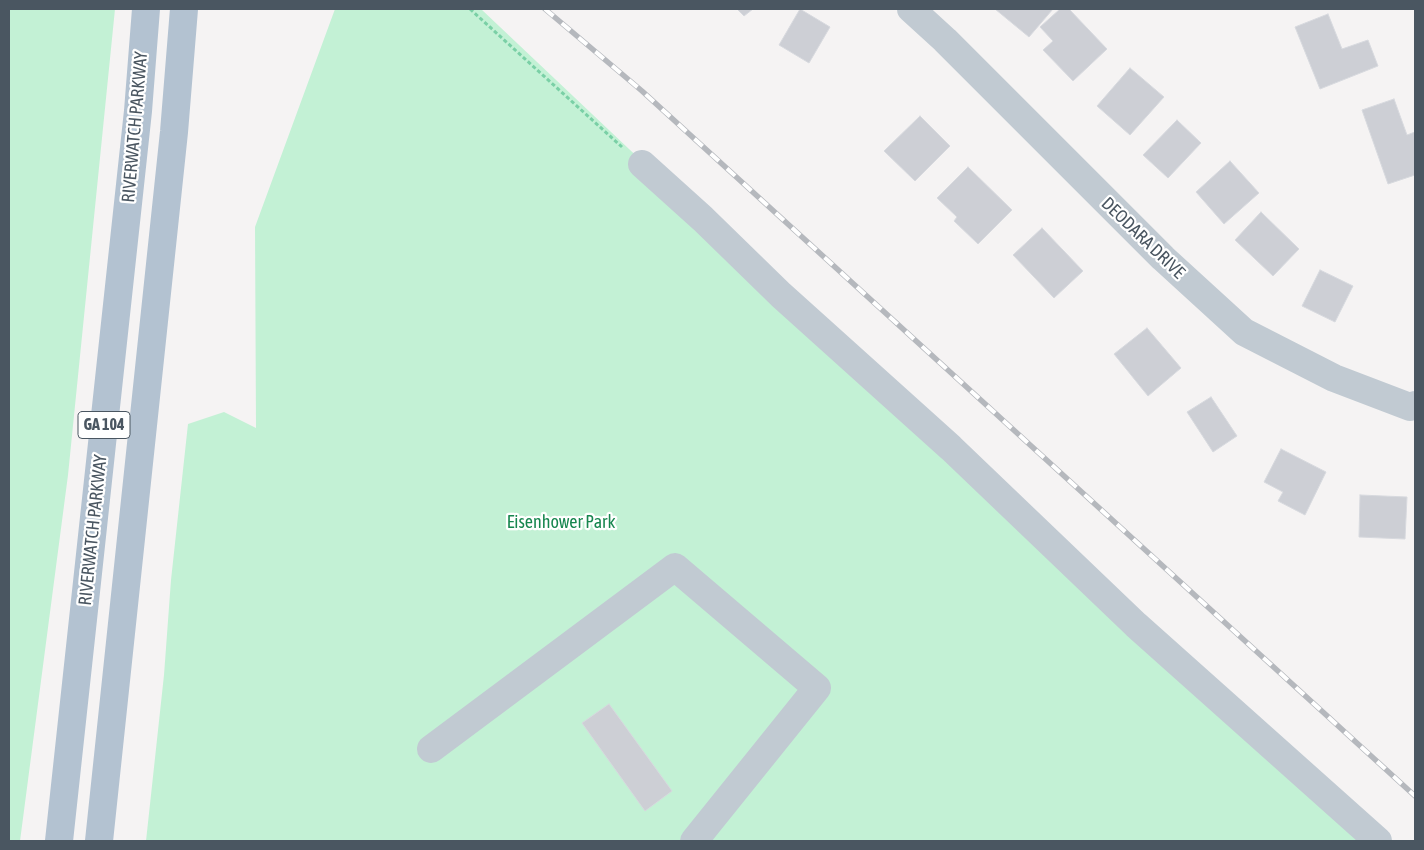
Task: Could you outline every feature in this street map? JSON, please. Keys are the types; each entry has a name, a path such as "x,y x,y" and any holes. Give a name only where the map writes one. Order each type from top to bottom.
{"main road":[{"name":"RIVERWATCH PARKWAY","path":"59,841 138,111 146,9"},
{"name":"GA 104","path":"99,841 171,162 184,9"}],"street":[{"name":"DEODARA DRIVE","path":"911,9 945,40 1163,258 1244,332 1334,378 1410,407 1415,405"},
{"path":"642,164 703,219 781,295 951,448 1136,625 1378,841"},
{"path":"432,749 675,566 817,688 694,841"}],"path":[{"path":"470,9 642,164"}],"green space":[{"path":"9,9 115,9 68,475 20,841 9,841"},
{"name":"Eisenhower Park","path":"335,9 481,9 703,219 1382,841 146,841 188,424 224,412 256,428 255,227"}],"building":[{"path":"737,9 753,9 744,16"},
{"path":"800,9 830,27 809,63 779,45"},
{"path":"995,9 1053,9 1029,37"},
{"path":"1060,9 1069,9 1107,49 1073,81 1043,50 1053,41 1040,27"},
{"path":"1328,14 1342,49 1368,40 1378,66 1320,89 1295,27"},
{"path":"1130,68 1164,97 1130,135 1097,106"},
{"path":"1394,99 1407,135 1415,132 1415,175 1388,184 1362,110"},
{"path":"920,116 950,146 915,181 884,151"},
{"path":"1177,120 1201,143 1168,178 1143,155"},
{"path":"1230,161 1259,193 1224,224 1196,192"},
{"path":"968,167 1012,210 978,244 954,221 957,217 937,198"},
{"path":"1261,212 1299,249 1273,276 1235,240"},
{"path":"1042,228 1083,271 1054,298 1013,255"},
{"path":"1320,270 1353,286 1335,322 1302,306"},
{"path":"1147,328 1181,368 1148,396 1114,354"},
{"path":"1211,397 1237,436 1213,452 1187,412"},
{"path":"1281,449 1326,472 1305,515 1278,501 1283,492 1264,482"},
{"path":"1360,495 1407,497 1405,539 1359,537"},
{"path":"609,704 672,791 645,811 582,723"}],"railway":[{"path":"545,9 642,91 1415,796"}]}
